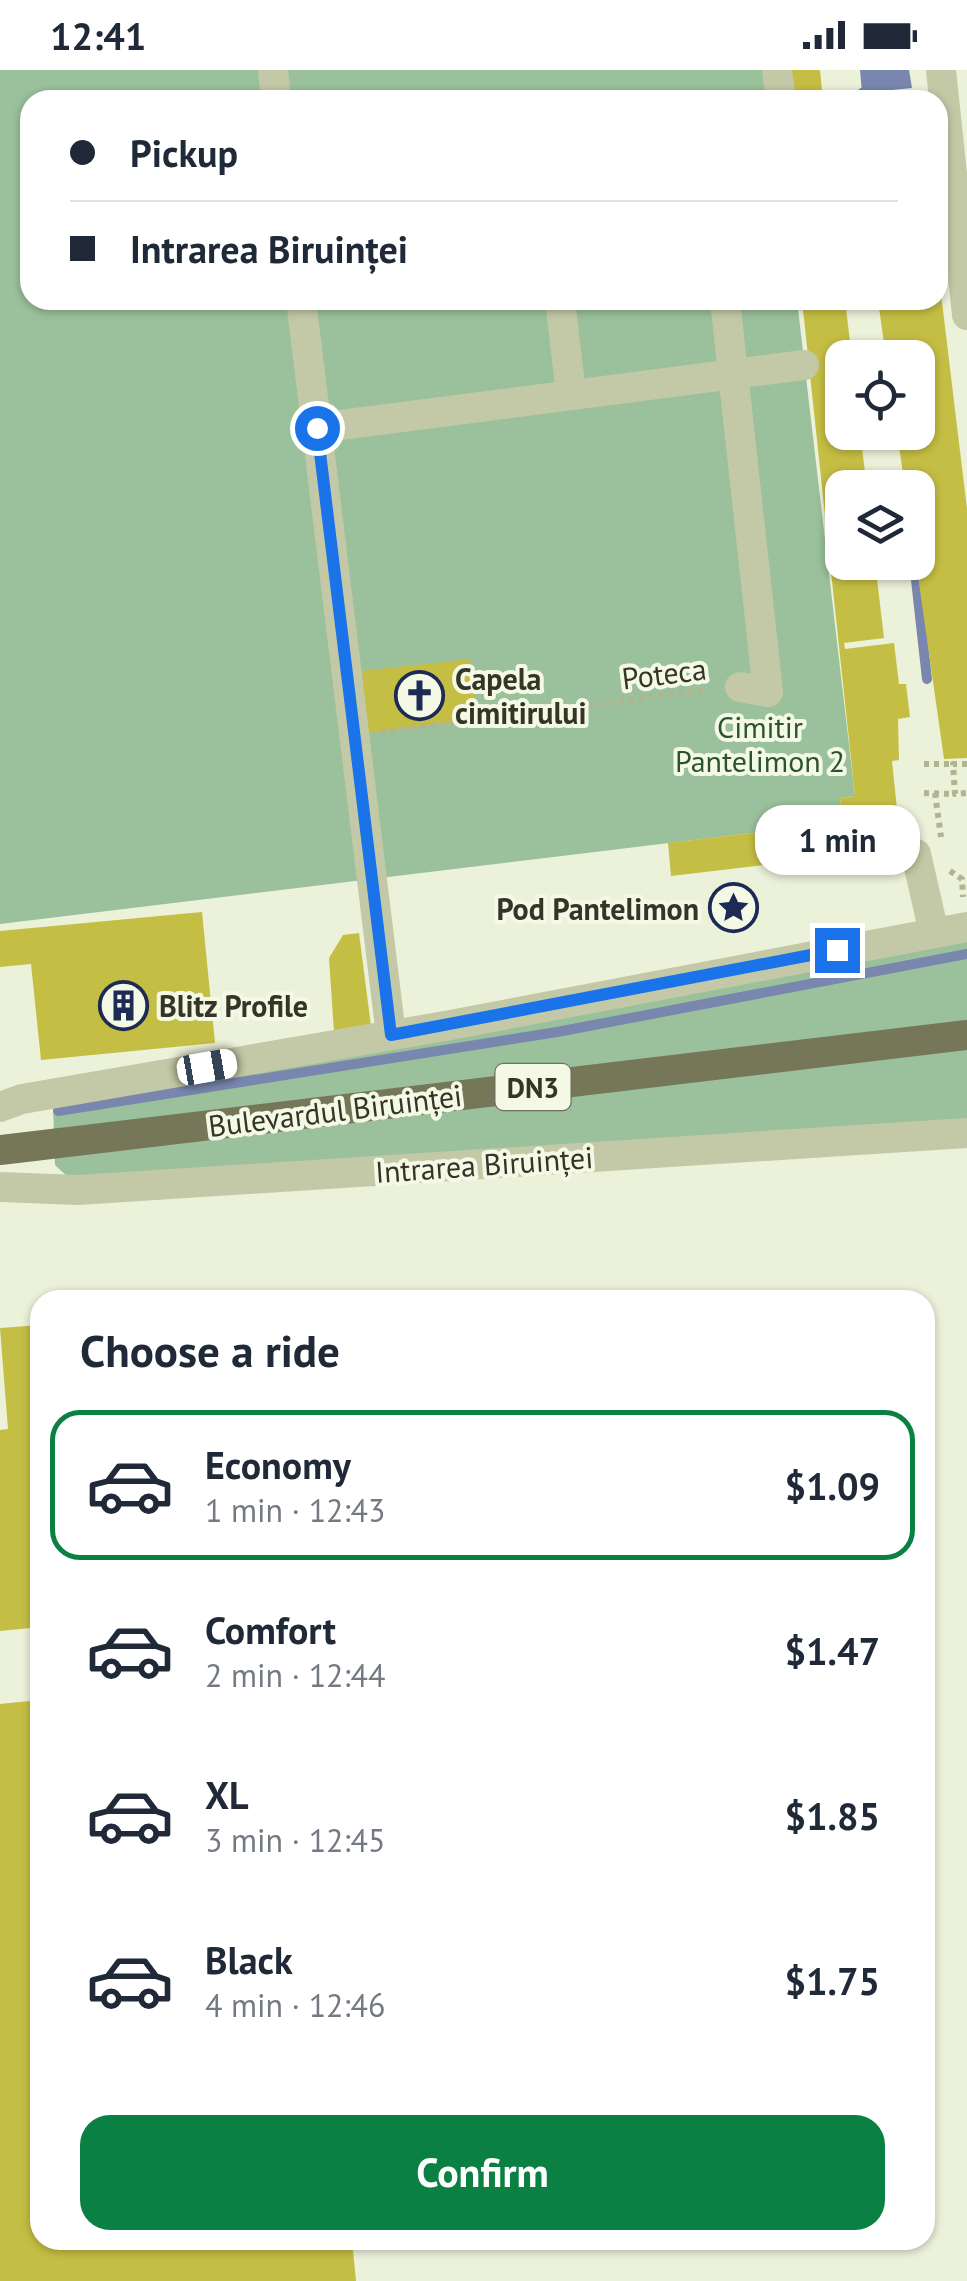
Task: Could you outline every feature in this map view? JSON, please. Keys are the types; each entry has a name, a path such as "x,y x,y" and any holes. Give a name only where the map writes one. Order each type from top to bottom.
{"main road":[{"name":"Bulevardul Biruinței","path":"0,1150 967,1035"}],"street":[{"path":"948,136 967,315"},
{"path":"307,310 317,428 391,1035"},
{"path":"561,310 571,394"},
{"path":"726,310 768,692 740,687"},
{"path":"317,428 804,365"},
{"path":"916,854 934,933"},
{"path":"0,1107 22,1099 391,1035 967,927"},
{"name":"Intrarea Biruinței","path":"0,1186 78,1190 967,1133"}],"path":[{"name":"Poteca","path":"354,735 740,687"},
{"path":"924,764 967,764"},
{"path":"953,764 956,794"},
{"path":"924,793 967,793"}],"green space":[{"name":"Cimitir Pantelimon 2","path":"0,70 770,70 772,90 20,90 20,310 798,310 825,539 825,580 830,580 855,796 840,798 842,822 0,924"},
{"path":"967,941 967,1119 71,1180 55,1165 53,1106"}],"water":[{"path":"860,70 909,70 912,88 862,90"}],"building":[{"path":"778,70 820,70 822,90 780,90"},
{"path":"803,310 846,310 850,340 825,340 825,450 862,450 865,470 825,470 825,515"},
{"path":"879,310 943,310 967,509 967,758 944,759 919,580 935,580 935,470 902,470 900,450 935,450 935,340 884,340"},
{"path":"832,580 877,580 884,638 844,643 845,649 894,643 899,684 906,684 910,717 898,719 899,760 892,761 897,809 872,812 874,852 671,876 668,843 842,822 840,798 855,796"},
{"name":"Capela cimitirului","path":"470,659 479,719 368,733 362,671"},
{"name":"Blitz Profile","path":"202,912 215,1043 41,1060 31,964 0,967 0,931"},
{"path":"359,933 371,1026 334,1032 329,958 343,935"},
{"path":"30,1326 30,1628 0,1631 0,1430 8,1429 0,1328"},
{"path":"30,1701 30,2250 353,2250 356,2281 0,2281 0,1704"}],"waterway":[{"path":"916,580 927,679"},
{"path":"58,1111 557,1032 967,954"}],"place":[{"name":"Capela cimitirului","path":"420,695"},
{"name":"Pod Pantelimon","path":"734,908"},
{"name":"Blitz Profile","path":"124,1005"}],"route":[{"path":"317,428 391,1035 837,950"}]}
